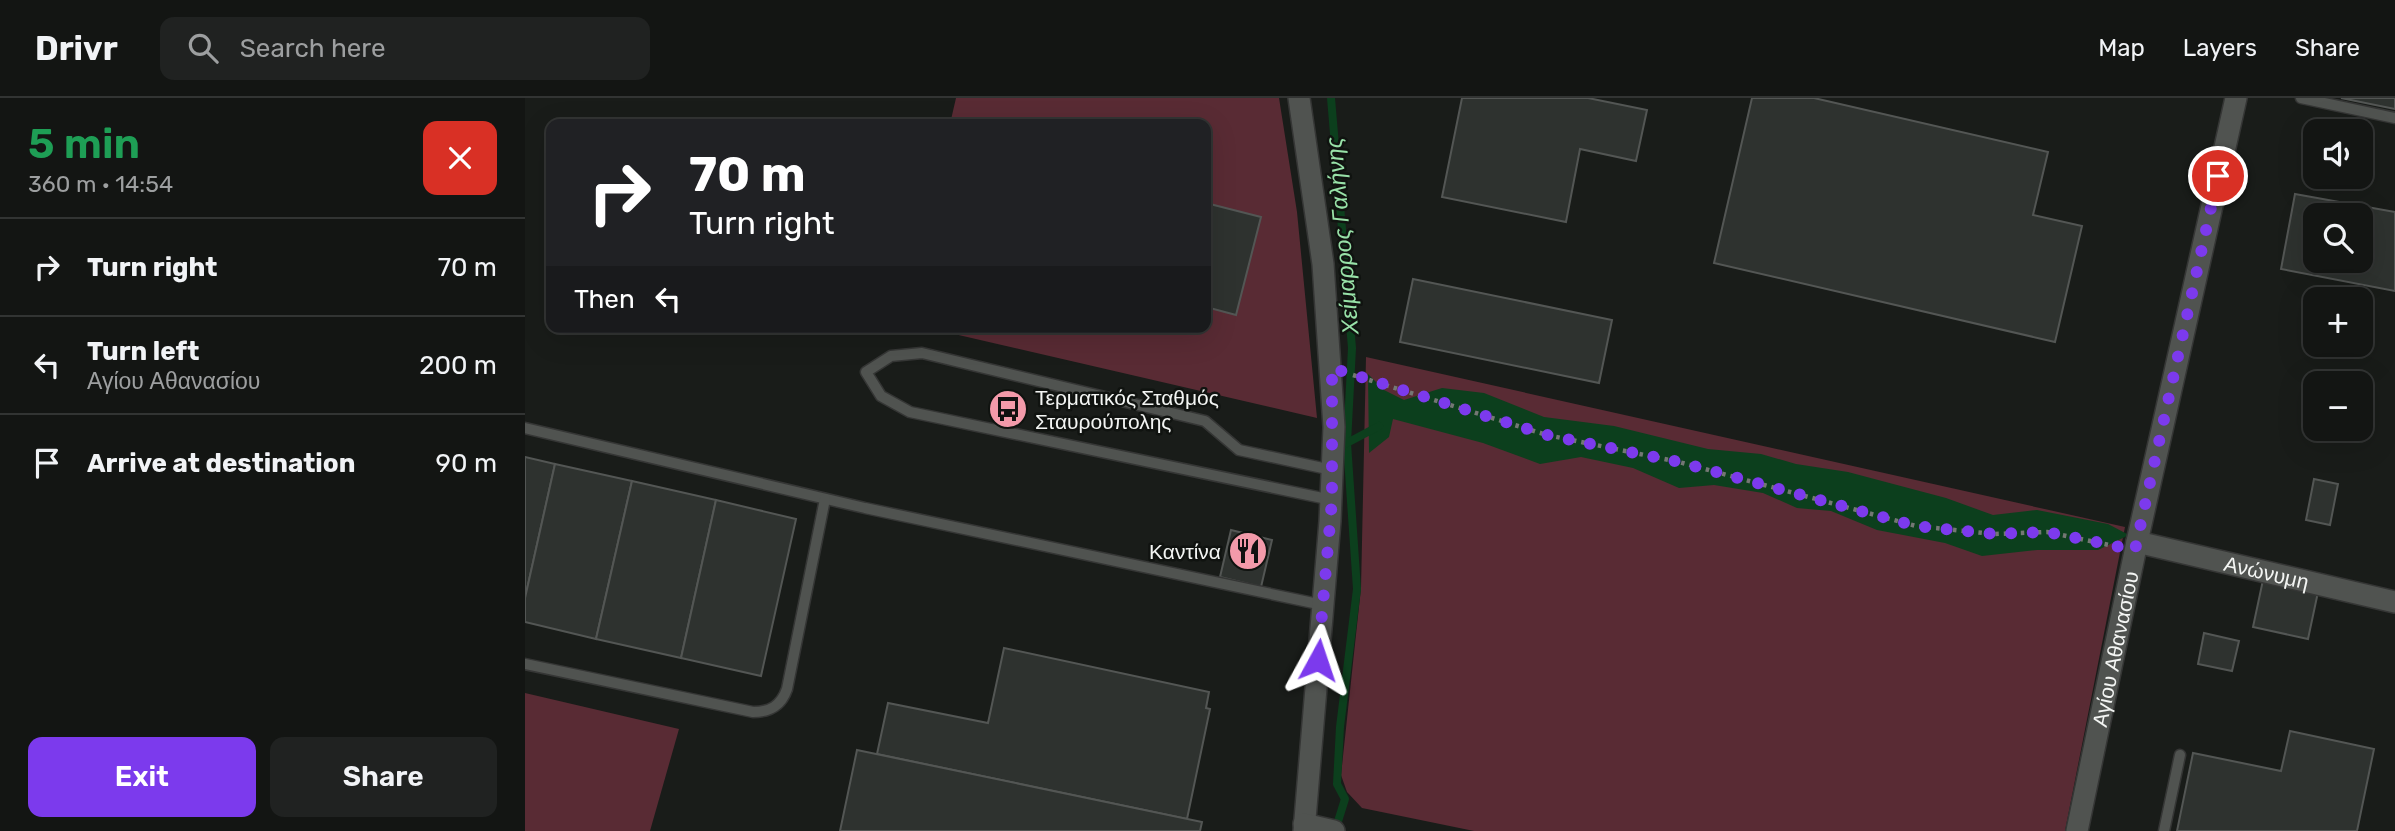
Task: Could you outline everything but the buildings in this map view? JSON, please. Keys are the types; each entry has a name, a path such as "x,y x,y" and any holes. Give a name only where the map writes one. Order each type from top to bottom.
{"street":[{"path":"1299,98 1323,264 1332,368 1332,500 1304,828 1334,831"},
{"name":"Αγίου Αθανασίου","path":"2077,831 2136,546 2236,98"},
{"name":"Ανώνυμη","path":"2136,546 2395,602"}],"lane":[{"path":"2301,98 2395,118"},
{"path":"1332,470 1239,450 1205,421 922,353 891,356 866,372 881,396 909,412 1332,500"},
{"path":"525,428 825,499 1323,605"},
{"path":"525,664 753,712 771,709 784,698 787,689 825,499"},
{"path":"2164,831 2180,755"}],"path":[{"path":"1332,368 1547,435 1679,462 1916,526 1994,534 2047,532 2136,546"}],"shaded area":[{"path":"956,98 1279,98 1297,212 1317,418 950,333 1211,333 1211,308 1235,315 1260,217 1211,204 1211,119 951,119"},
{"path":"1366,357 2125,527 2065,831 1474,831 1362,808 1347,792 1341,775 1361,588"},
{"path":"1368,374 1384,390 1404,400 1442,388 1484,393 1544,417 1614,426 1708,449 1761,454 1796,464 1848,472 1946,498 1993,515 2037,510 2108,524 2129,535 2098,550 2037,550 1982,556 1945,543 1877,530 1831,511 1797,508 1763,493 1714,485 1679,488 1633,468 1581,457 1540,464 1483,443 1393,419 1389,437 1369,453"},
{"path":"525,693 679,729 650,831 525,831"}],"waterway":[{"name":"Χείμαρρος Γαλήνης","path":"1331,98 1352,348 1347,443 1357,589 1340,727 1337,784 1345,799 1335,831"},
{"path":"1347,443 1379,426"}],"place":[{"name":"Τερματικός Σταθμός Σταυρούπολης","path":"1008,409"},
{"name":"Καντίνα","path":"1248,551"}],"route":[{"path":"1318,660 1332,500 1332,368 1547,435 1679,462 1916,526 1994,534 2047,532 2135,550 2218,176"}]}
